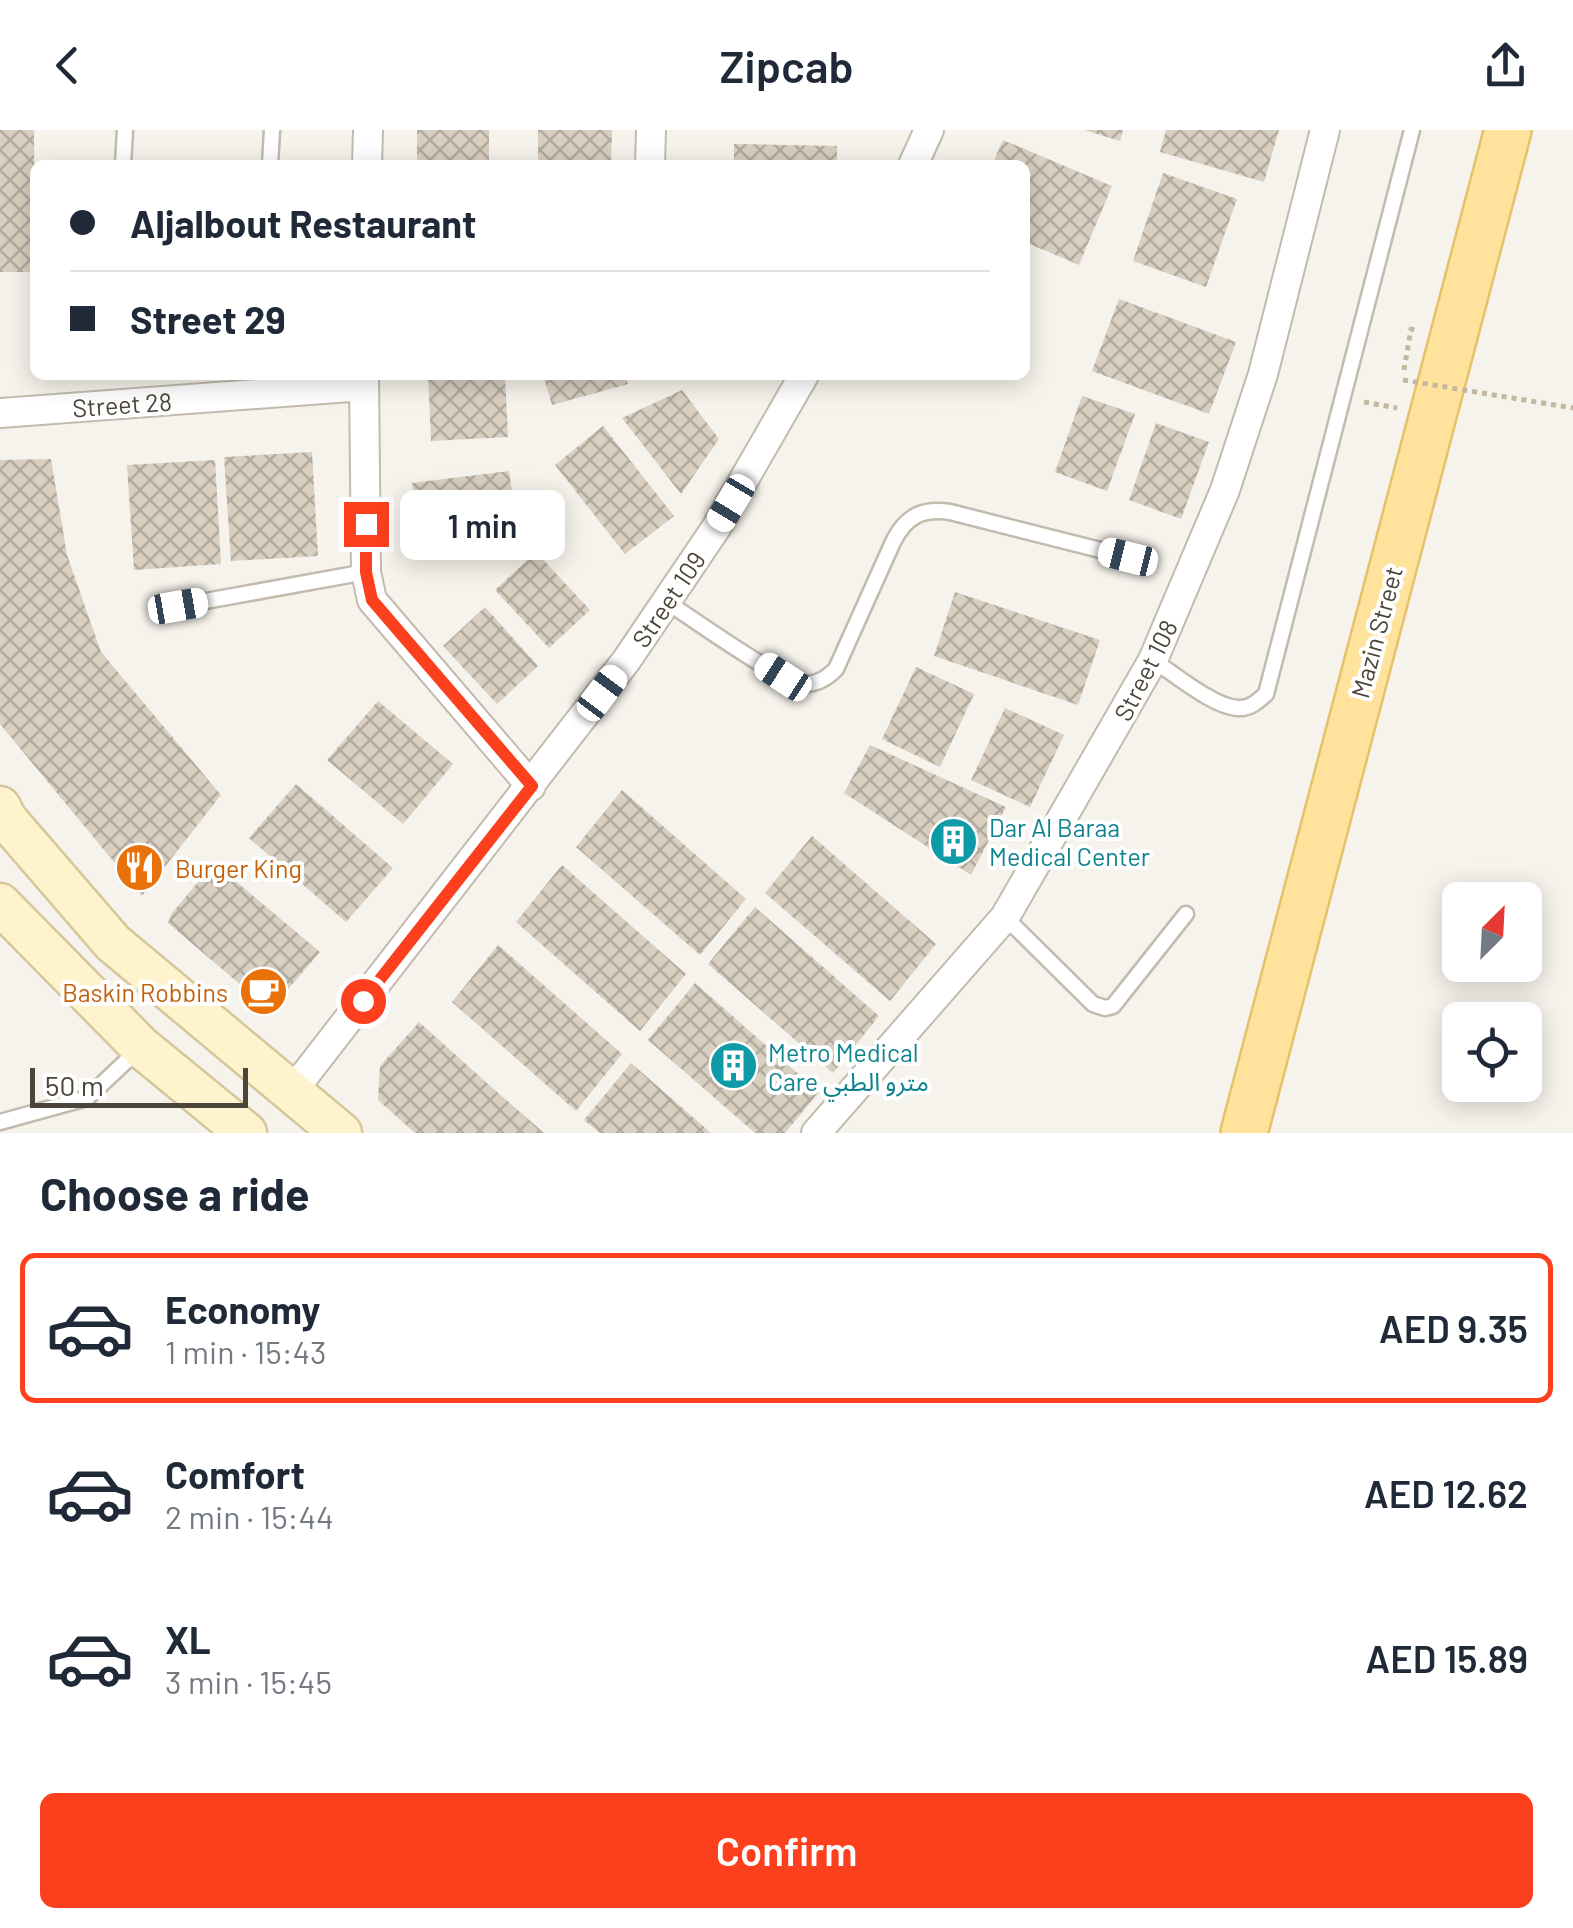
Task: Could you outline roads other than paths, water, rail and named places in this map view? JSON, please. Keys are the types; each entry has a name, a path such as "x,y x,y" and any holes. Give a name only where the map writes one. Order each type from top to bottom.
{"main road":[{"name":"Mazin Street","path":"1244,1133 1508,130"}],"street":[{"path":"367,160 368,130"},
{"path":"650,160 651,130"},
{"path":"915,160 929,130"},
{"name":"Street 108","path":"816,1133 1005,917 1153,660 1225,490 1263,374 1325,130"},
{"name":"Street 109","path":"291,1093 532,786 667,602 734,498 792,380"},
{"path":"364,381 366,572 372,600 532,786"},
{"name":"Street 28","path":"0,412 364,381"},
{"path":"0,807 6,819 113,943 341,1133"},
{"path":"0,904 142,1046 246,1133"}],"lane":[{"path":"124,160 125,130"},
{"path":"270,160 272,130"},
{"path":"1153,660 1222,704 1241,709 1256,704 1266,694 1412,130"},
{"path":"667,602 783,677 805,684 828,677 836,669 893,542 902,525 915,514 933,509 950,512 1128,557"},
{"path":"178,606 366,572"},
{"path":"1005,917 1093,1004 1105,1008 1113,1006 1186,914"},
{"path":"0,1122 87,1098 142,1046"}],"place":[{"name":"Dar Al Baraa Medical Center","path":"954,841"},
{"name":"Burger King","path":"140,868"},
{"name":"Baskin Robbins","path":"263,992"},
{"name":"Metro Medical Care مترو الطبي","path":"733,1066"}]}
